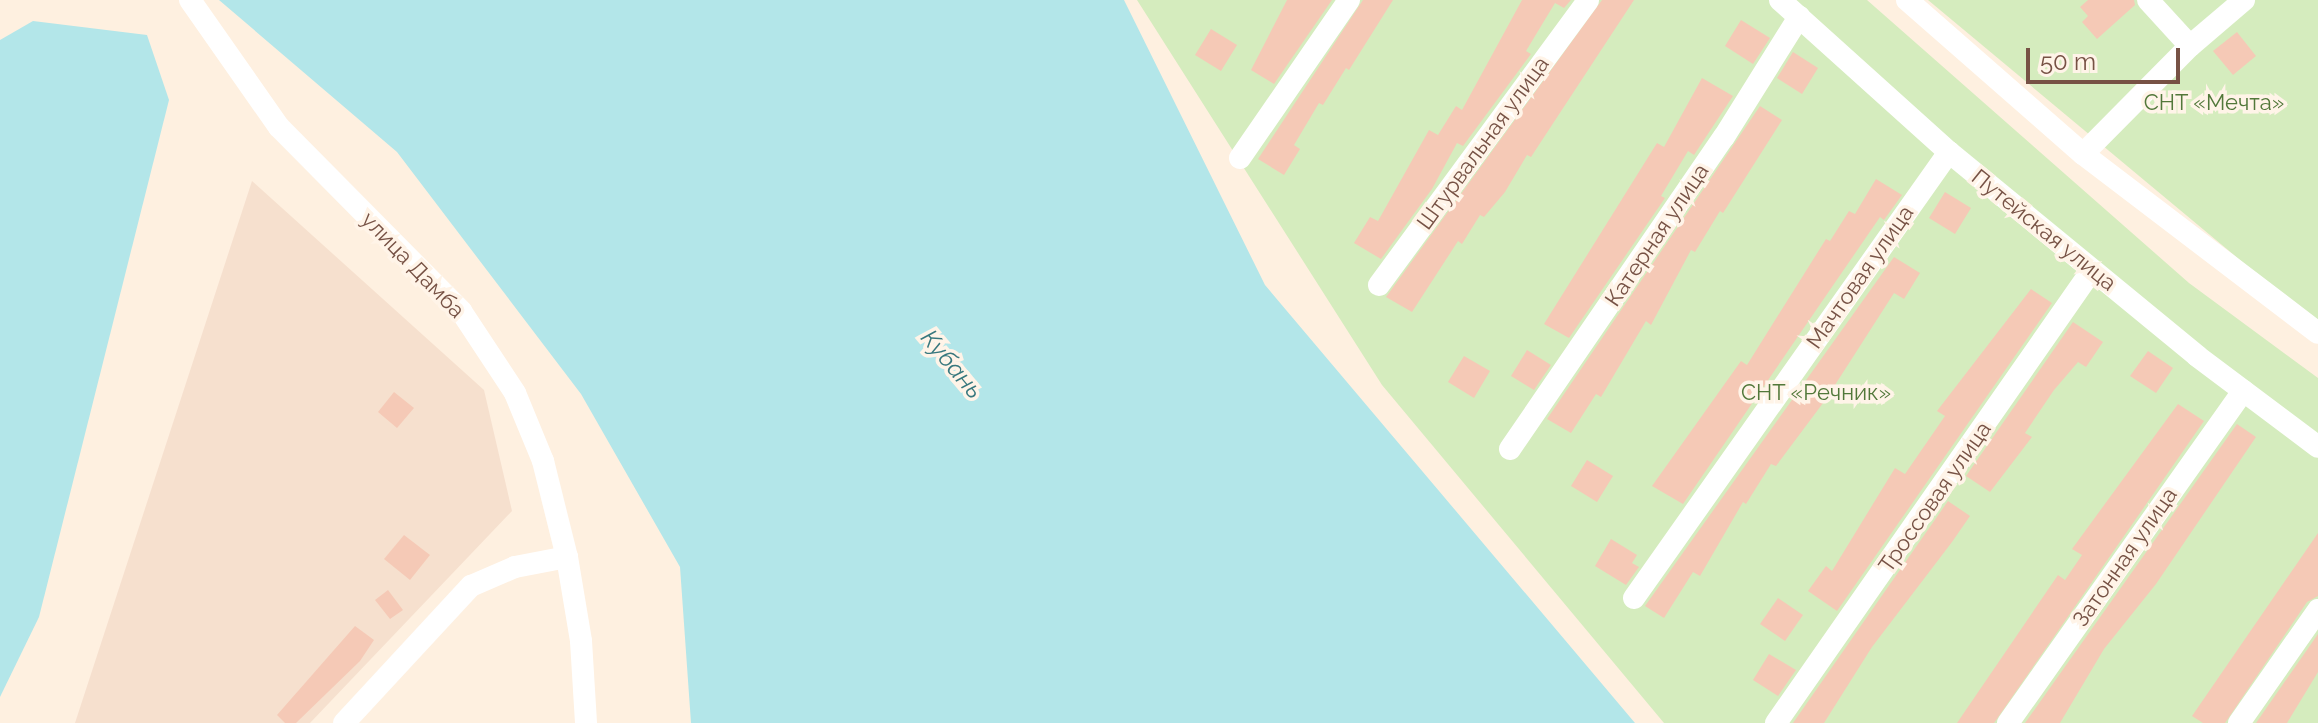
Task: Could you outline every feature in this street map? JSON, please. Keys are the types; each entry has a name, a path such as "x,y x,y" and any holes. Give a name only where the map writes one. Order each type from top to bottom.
{"street":[{"name":"улица Дамба","path":"190,0 210,22 279,127 461,311 515,393 543,461 567,557 581,641 586,723"},
{"path":"1240,158 1349,0"},
{"name":"Штурвальная улица","path":"1379,285 1588,0"},
{"name":"Путейская улица","path":"1780,0 1949,152 2243,391 2318,447"},
{"path":"1907,0 2083,154 2318,333"},
{"path":"2148,0 2190,46"},
{"path":"2083,154 2190,46 2244,0"},
{"name":"Катерная улица","path":"1510,449 1799,17"},
{"name":"Мачтовая улица","path":"1634,598 1949,152"},
{"name":"Троссовая улица","path":"1776,723 2092,270"},
{"name":"Затонная улица","path":"2008,723 2243,391"},
{"path":"344,723 471,586 515,567 567,557"},
{"path":"2239,723 2318,610"}],"shaded area":[{"path":"252,181 484,390 512,511 310,723 75,723"}],"green space":[{"name":"СНТ «Речник»","path":"1137,0 1867,0 2189,283 2318,378 2318,723 1664,723 1382,385"},
{"name":"СНТ «Мечта»","path":"1928,0 2318,0 2318,320 2246,265"}],"water":[{"name":"Кубань","path":"219,0 1124,0 1265,285 1635,723 691,723 680,567 581,394 397,152"},
{"path":"33,21 147,35 169,100 39,617 0,697 0,40"}],"building":[{"path":"1287,0 1332,0 1274,84 1251,70"},
{"path":"1363,0 1393,0 1349,70 1346,68 1323,105 1319,103 1294,145 1300,149 1284,175 1258,159"},
{"path":"1522,0 1571,0 1564,8 1555,3 1526,51 1531,54 1463,146 1457,143 1432,189 1381,259 1354,243 1370,217 1378,221 1429,130 1438,135 1456,106 1462,110"},
{"path":"1602,0 1634,0 1531,157 1527,155 1505,192 1484,217 1480,215 1462,244 1458,241 1412,312 1386,297"},
{"path":"2088,0 2134,0 2135,5 2097,39 2082,22 2088,16 2080,7"},
{"path":"1741,20 1770,38 1753,64 1725,46"},
{"path":"1211,29 1237,45 1221,71 1195,55"},
{"path":"2237,32 2256,56 2233,75 2213,51"},
{"path":"1793,52 1818,68 1802,94 1777,78"},
{"path":"1702,78 1733,96 1694,155 1688,151 1661,196 1665,198 1569,338 1544,324 1657,143 1664,147"},
{"path":"1760,106 1782,120 1723,213 1720,211 1695,252 1691,250 1651,325 1646,321 1601,397 1596,394 1571,433 1547,419"},
{"path":"1876,179 1902,195 1884,220 1880,217 1683,504 1652,486 1741,361 1747,365 1826,239 1830,241 1849,211 1855,214"},
{"path":"1945,192 1971,208 1955,234 1929,218"},
{"path":"1894,257 1920,273 1904,299 1894,293 1826,399 1776,466 1771,464 1746,504 1743,502 1700,576 1693,572 1664,618 1645,606"},
{"path":"2031,289 2052,303 1837,611 1808,591 1826,566 1832,571 1895,468 1905,474 1945,416 1937,411"},
{"path":"2073,322 2103,342 2086,367 2078,362 2054,390 2025,433 2032,437 1990,492 1966,476"},
{"path":"1527,350 1551,365 1534,390 1511,376"},
{"path":"2148,351 2173,368 2156,393 2130,376"},
{"path":"1464,356 1490,371 1474,398 1448,382"},
{"path":"394,392 414,408 397,428 378,412"},
{"path":"2178,404 2204,421 1994,723 1957,723 2058,575 2065,580 2082,555 2072,549"},
{"path":"2237,424 2256,437 2156,584 2104,649 2060,723 2025,723"},
{"path":"1587,460 1613,476 1597,502 1571,486"},
{"path":"1948,501 1970,516 1952,542 1872,647 1824,723 1793,723"},
{"path":"2318,533 2318,596 2307,602 2225,723 2203,723 2192,716"},
{"path":"404,535 430,555 410,580 384,559"},
{"path":"1611,539 1637,555 1632,563 1639,567 1626,585 1595,566"},
{"path":"388,590 403,610 390,619 375,600"},
{"path":"1778,598 1803,615 1785,641 1760,624"},
{"path":"355,626 374,640 360,661 296,723 285,723 277,715"},
{"path":"2318,634 2318,672 2287,723 2256,723"},
{"path":"1769,654 1796,670 1778,696 1753,680"}]}
